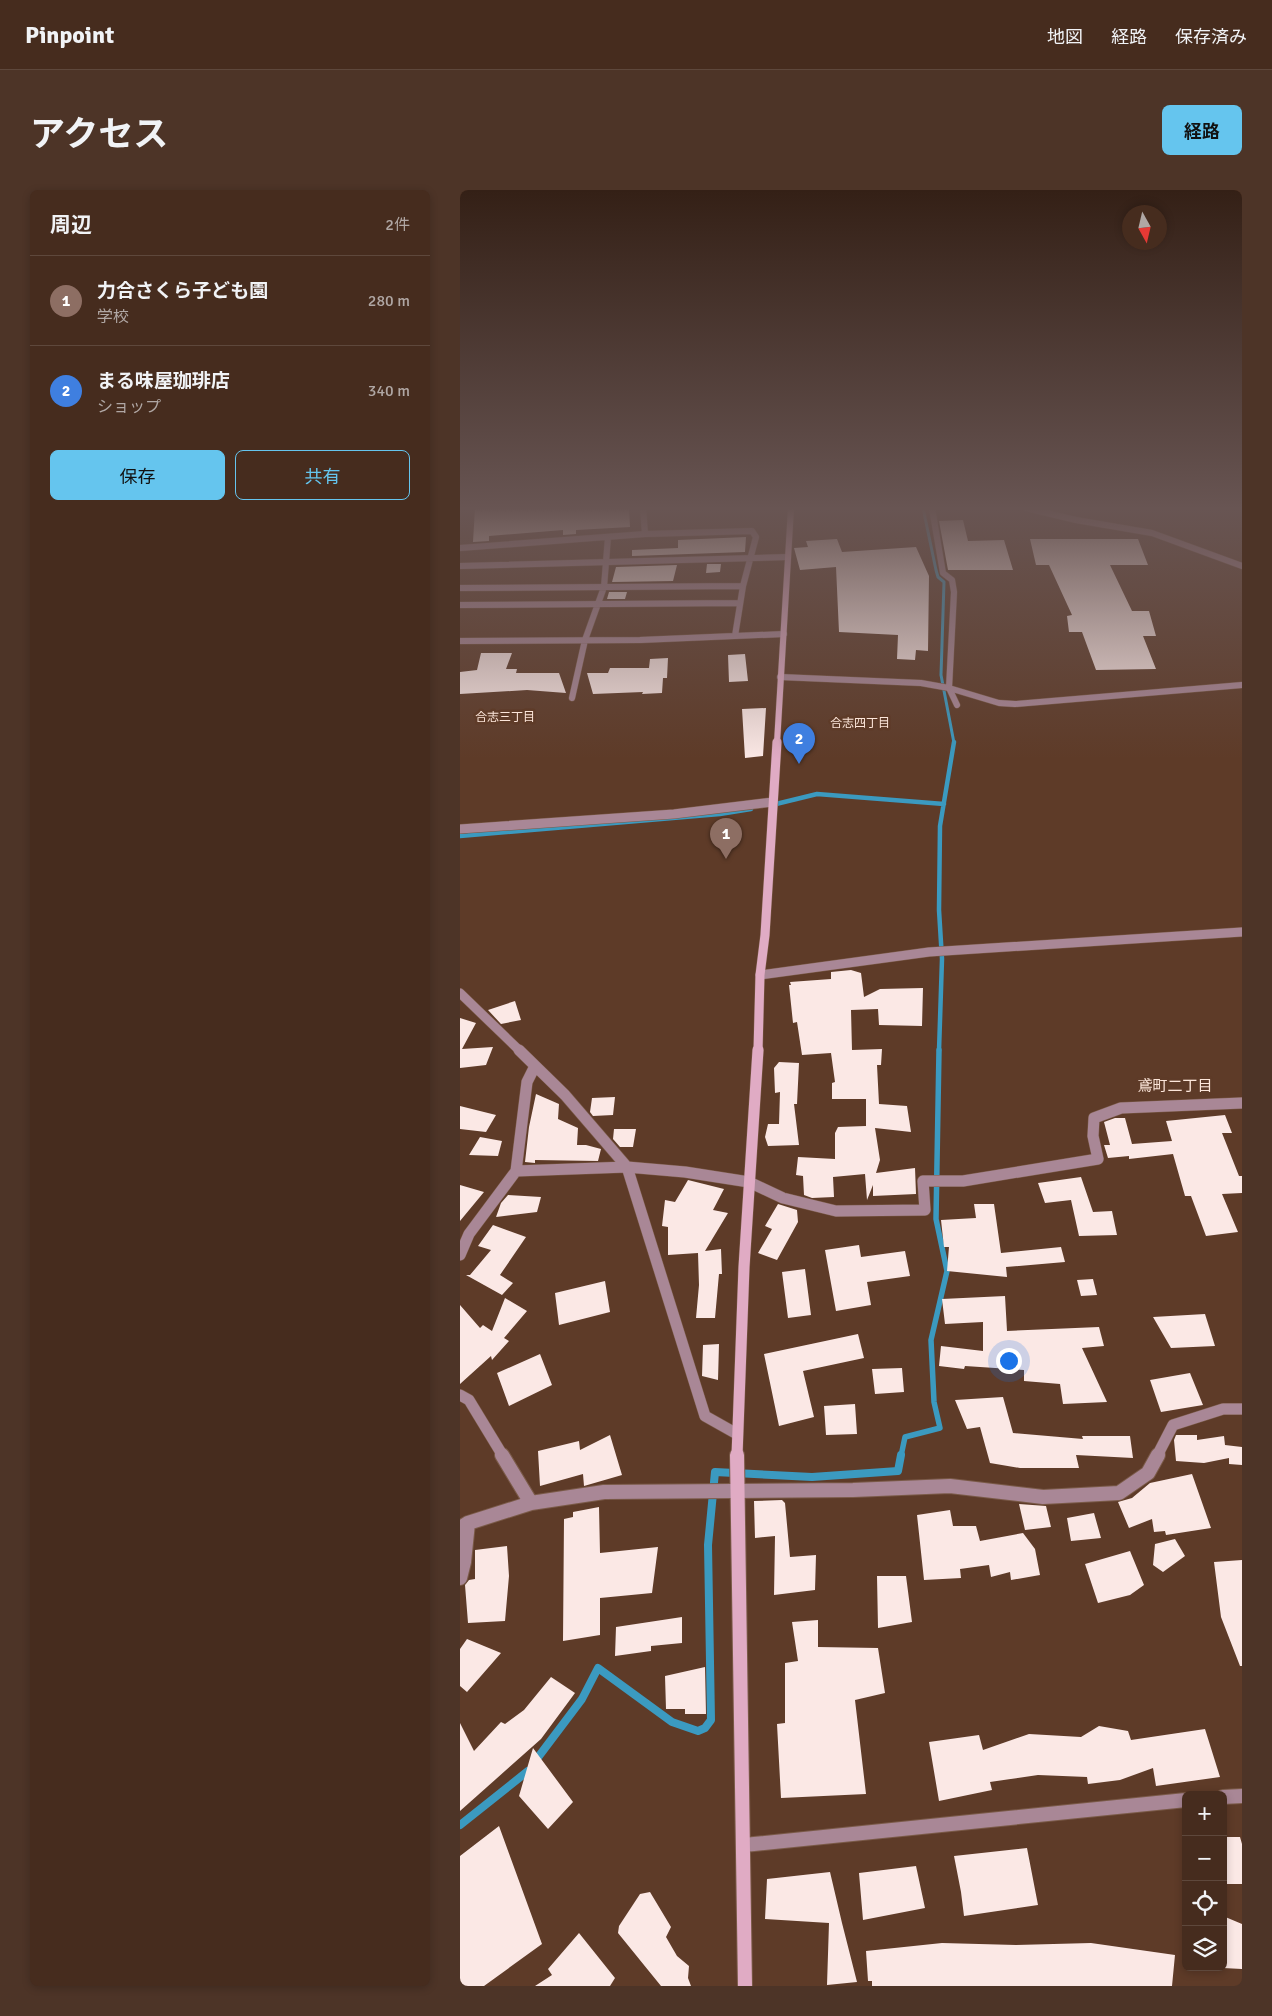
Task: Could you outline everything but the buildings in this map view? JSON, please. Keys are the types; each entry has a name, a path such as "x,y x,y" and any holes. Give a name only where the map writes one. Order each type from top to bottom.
{"street":[{"path":"572,698 586,640 602,592"},
{"path":"735,636 742,592"},
{"path":"745,1986 737,1434 741,1321 760,975 786,592"},
{"path":"954,592 949,688 957,706"},
{"path":"460,605 740,603"},
{"path":"460,641 586,640 784,634"},
{"path":"780,677 921,683 949,688 999,703 1015,704 1242,685"},
{"path":"460,829 674,814 773,802"},
{"path":"760,975 929,952 1242,932"},
{"path":"460,993 565,1095 627,1167 705,1416 737,1434"},
{"path":"460,1255 469,1234 516,1171 527,1082 535,1066"},
{"path":"516,1171 627,1167 685,1172 749,1182 783,1198 836,1211 925,1210 923,1181 963,1181 1098,1159 1093,1136 1094,1118 1122,1108 1242,1104"},
{"path":"460,1395 469,1400 531,1503"},
{"path":"460,1578 464,1562 464,1525 531,1503 604,1492 853,1490 950,1486 1043,1497 1119,1493 1148,1473 1173,1425 1224,1409 1242,1408"},
{"path":"1227,1797 1242,1796"},
{"path":"744,1845 1182,1800"}],"waterway":[{"path":"944,592 941,675 954,743"},
{"path":"944,804 954,743"},
{"path":"772,805 817,794 944,804"},
{"path":"939,1051 942,959 939,910 940,826 944,804"},
{"path":"460,836 720,814 751,809"},
{"path":"901,1456 905,1437 940,1428 934,1402 931,1340 947,1271 936,1219 939,1050"},
{"path":"536,1760 582,1699 598,1668 672,1722 698,1731 705,1728 711,1720 708,1545 715,1472 812,1477 898,1471 901,1455"},
{"path":"460,1825 528,1771"}],"place":[{"name":"まる味屋珈琲店","path":"799,764"},
{"name":"力合さくら子ども園","path":"726,859"}],"district":[{"name":"合志三丁目","path":"505,717"},
{"name":"合志四丁目","path":"860,723"},
{"name":"鳶町二丁目","path":"1175,1086"}]}
